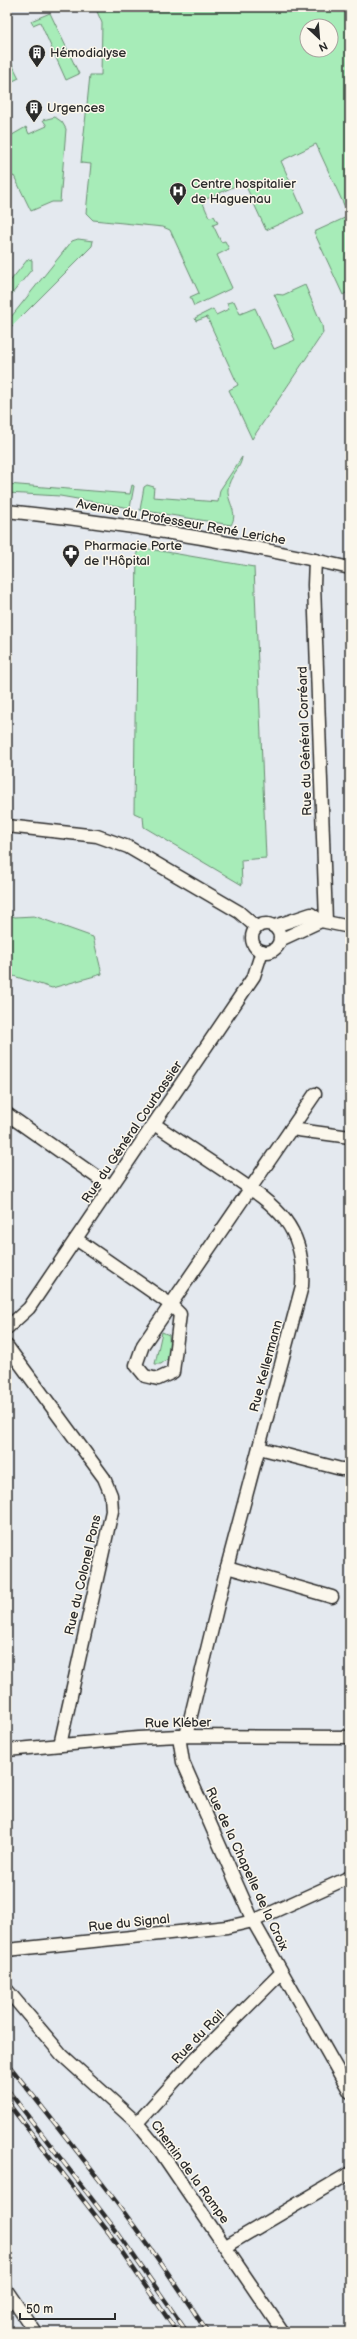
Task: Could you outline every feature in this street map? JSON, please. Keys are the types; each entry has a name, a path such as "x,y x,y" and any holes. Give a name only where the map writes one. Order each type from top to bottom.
{"street":[{"name":"Avenue du Professeur René Leriche","path":"7,510 101,522 315,560 350,568"},
{"name":"Rue du Général Corréard","path":"315,560 314,585 323,921"},
{"path":"7,826 97,836 128,847 239,912 256,927"},
{"path":"275,926 280,934 280,940 276,948 267,952 262,952 257,949 252,941 252,936 256,927 265,923 275,926 311,914 323,921 350,926"},
{"path":"280,940 323,921"},
{"name":"Rue du Général Courbassier","path":"10,1322 29,1308 76,1239 254,976 262,952"},
{"path":"76,1239 170,1304 180,1314 179,1336 173,1372 158,1379 145,1376 136,1365 143,1345 170,1304 315,1094"},
{"path":"7,1114 111,1187"},
{"name":"Rue Kellermann","path":"154,1124 270,1202 286,1221 296,1240 303,1265 302,1286 182,1736"},
{"path":"291,1129 350,1137"},
{"name":"Rue du Colonel Pons","path":"7,1346 104,1478 110,1495 112,1511 60,1746"},
{"path":"259,1448 341,1469 350,1469"},
{"path":"227,1566 332,1597"},
{"name":"Rue Kléber","path":"7,1750 182,1736 350,1737"},
{"name":"Rue de la Chapelle de la Croix","path":"182,1736 183,1762 253,1921 281,1973 350,2092"},
{"name":"Rue du Signal","path":"7,1950 227,1927 253,1921 350,1877"},
{"name":"Rue du Rail","path":"138,2123 194,2060 281,1973"},
{"name":"Chemin de la Rampe","path":"7,1990 62,2055 138,2123 160,2151 226,2246 283,2332"},
{"path":"226,2246 350,2173"},
{"path":"7,2291 35,2332"}],"green space":[{"path":"95,7 350,7 349,291 343,295 314,232 349,216 316,144 281,161 304,213 266,230 244,182 202,201 209,217 214,216 218,223 213,225 221,242 225,241 229,249 217,255 232,288 194,306 190,297 199,293 170,230 163,227 93,220 86,213 91,164 81,163 90,75 101,75 102,23"},
{"path":"50,13 79,74 66,80 40,22 33,25 31,21"},
{"path":"7,54 19,78 7,84"},
{"path":"55,117 62,122 66,129 60,202 52,202 31,211 14,176 7,179 7,138 26,127 29,134 47,126 43,120"},
{"path":"78,239 93,241 92,246 7,331 7,322 72,241"},
{"path":"28,259 32,260 32,269 7,300 7,285"},
{"path":"305,285 322,325 323,333 252,439 229,390 238,385 207,317 196,321 195,318 213,309 216,315 229,309 227,303 234,301 240,314 255,308 274,349 295,340 274,294 283,295"},
{"path":"242,457 240,465 230,480 228,489 234,516 231,525 140,510 144,487 147,485 154,487 153,497 218,502 220,490"},
{"path":"7,484 130,494 132,485 134,486 130,508 60,496 7,493"},
{"path":"137,547 254,567 266,858 241,860 242,885 144,827 143,817 134,813"},
{"path":"7,914 15,917 34,916 93,937 102,974 52,988 7,974"},
{"path":"162,1332 169,1335 170,1357 161,1364 155,1364"}],"railway":[{"path":"7,2063 136,2228 207,2332"},
{"path":"7,2089 115,2229 187,2332"},
{"path":"7,2102 109,2233 177,2332"}],"place":[{"name":"Hémodialyse","path":"37,68"},
{"name":"Urgences","path":"34,123"},
{"name":"Centre hospitalier de Haguenau","path":"178,206"},
{"name":"Pharmacie Porte de l'Hôpital","path":"71,568"}]}
